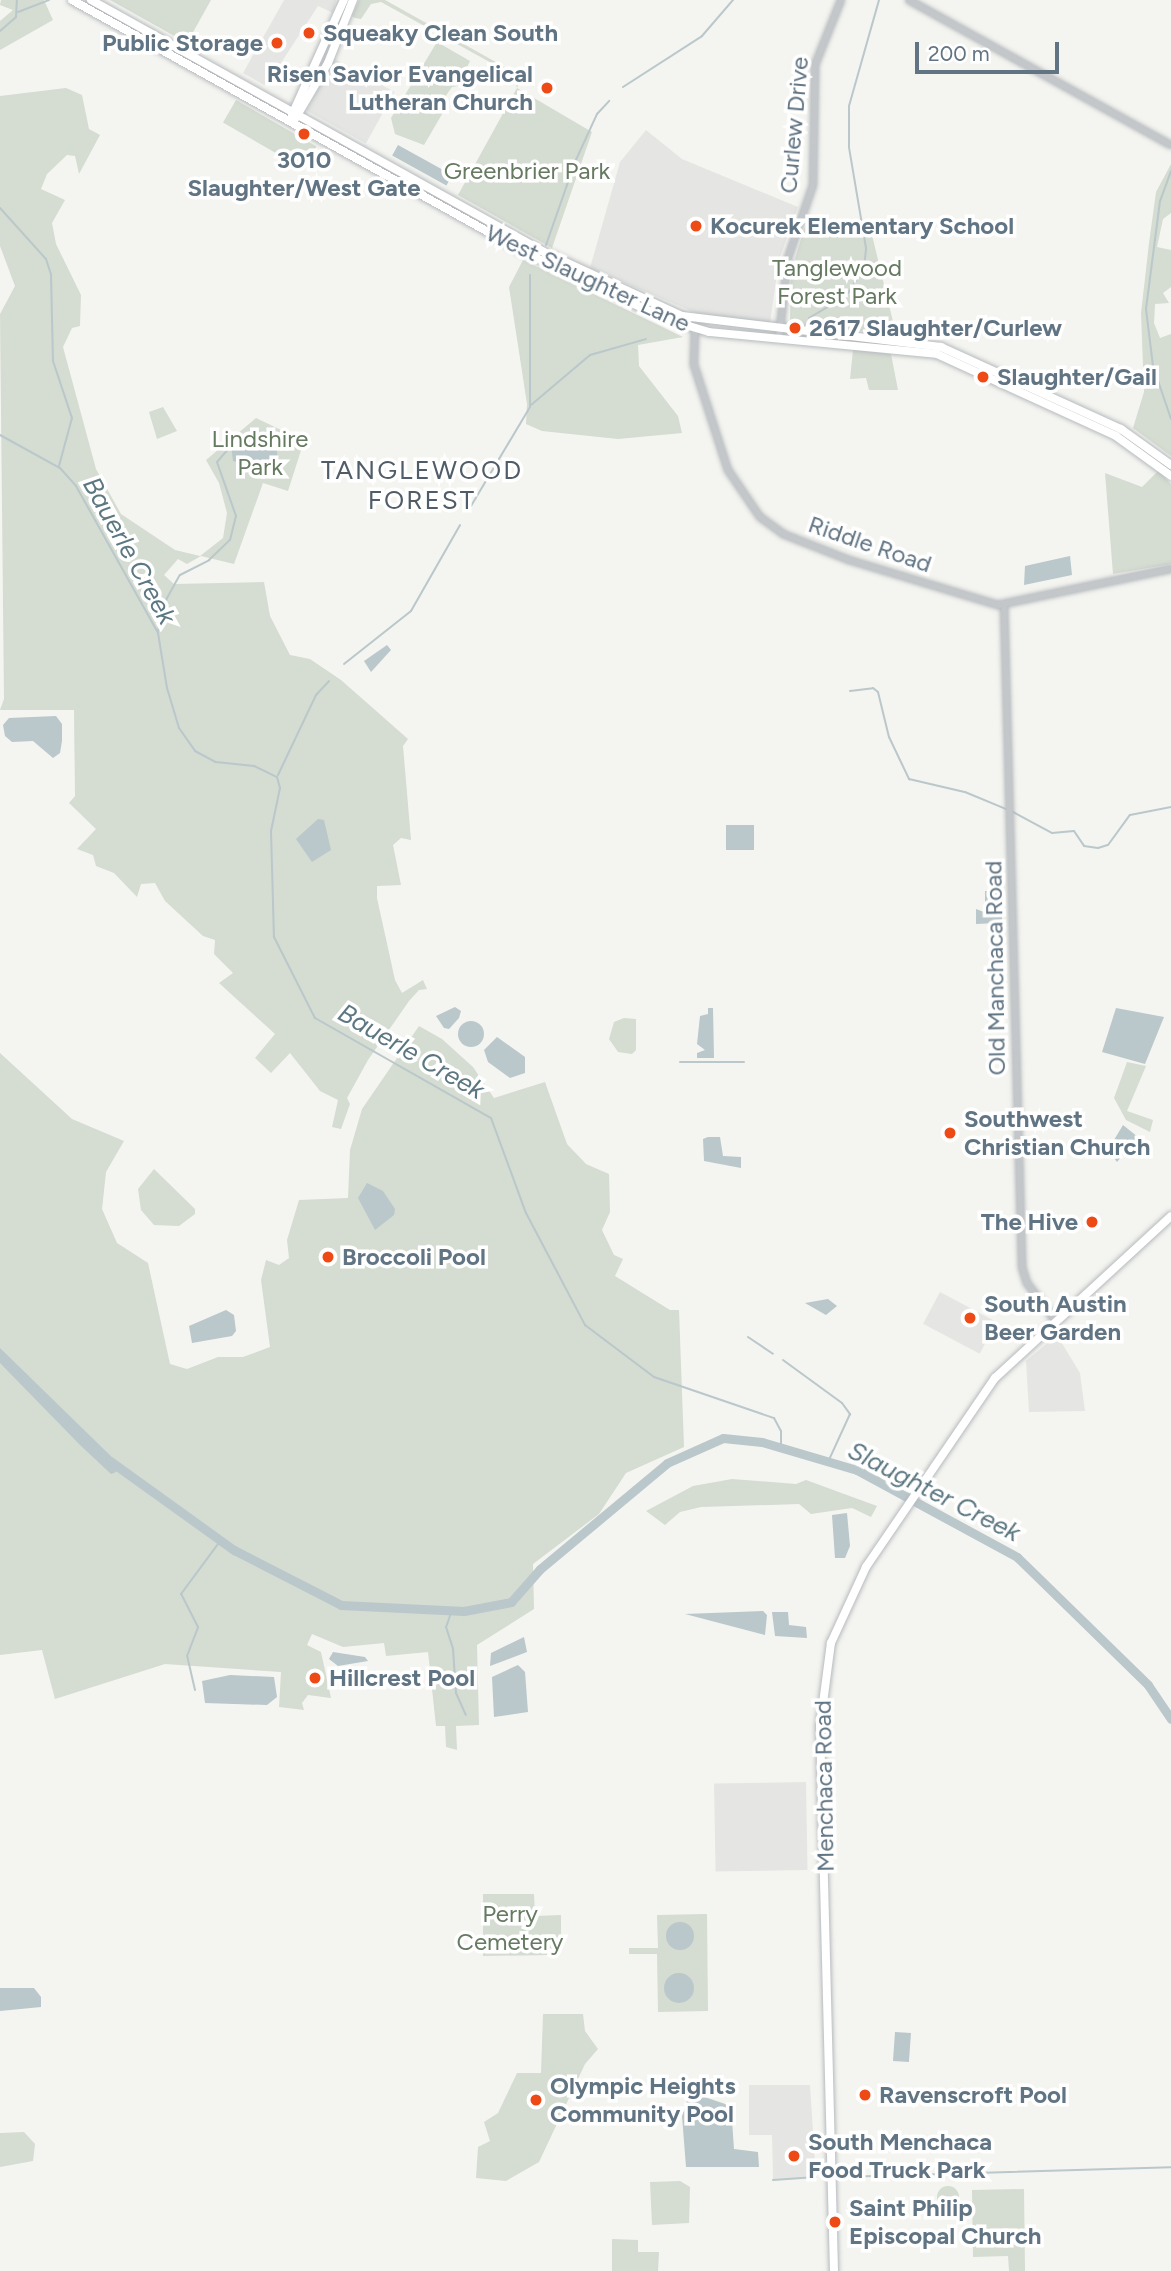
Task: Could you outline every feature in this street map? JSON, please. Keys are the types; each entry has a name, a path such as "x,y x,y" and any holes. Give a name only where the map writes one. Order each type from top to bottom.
{"main road":[{"name":"West Slaughter Lane","path":"72,0 102,11 296,114 544,252 653,303 698,321 937,354 1116,436 1171,476"},
{"name":"West Slaughter Lane","path":"92,0 102,11 291,122 524,251 695,329 941,346 1112,424 1171,465"},
{"path":"342,18 344,0"},
{"path":"291,122 353,0"},
{"name":"Menchaca Road","path":"834,2271 822,1691 841,1615 899,1514 995,1378 1171,1216"}],"street":[{"name":"Curlew Drive","path":"780,334 788,258 813,185 814,65 841,0"},
{"path":"909,0 1171,145"},
{"name":"Riddle Road","path":"695,329 694,365 721,450 738,488 760,517 823,551 1004,604 1171,569"},
{"name":"Old Manchaca Road","path":"1004,604 1022,1267 1027,1283 1055,1321"}],"shaded area":[{"name":"Public Storage","path":"284,0 336,0 333,13 318,6 266,86 243,73"},
{"path":"335,59 394,92 366,144 306,111"},
{"name":"Kocurek Elementary School","path":"646,130 682,159 798,207 779,260 770,323 703,316 590,268 620,162"},
{"path":"398,145 452,175 446,186 392,155"},
{"path":"261,437 276,446 278,459 261,469 233,461 231,444"},
{"path":"1070,556 1072,575 1024,585 1025,566"},
{"path":"387,645 391,650 371,672 364,661"},
{"path":"56,716 62,724 62,741 60,753 53,758 33,741 12,742 5,736 3,725 9,718"},
{"path":"318,819 324,820 331,850 312,862 296,839"},
{"path":"726,825 754,825 754,850 726,850"},
{"path":"985,891 999,891 1002,919 998,923 976,924 976,909 997,917 997,910 985,904"},
{"path":"455,1007 461,1011 459,1018 449,1029 444,1028 436,1016"},
{"path":"708,1008 713,1008 714,1058 697,1058 697,1053 705,1050 697,1044 700,1016 708,1014"},
{"path":"1116,1008 1164,1017 1145,1064 1102,1052"},
{"path":"471,1021 480,1025 484,1034 480,1043 471,1047 462,1043 458,1034 462,1025"},
{"path":"497,1037 525,1057 525,1073 510,1078 488,1062 484,1050"},
{"path":"1123,1125 1138,1137 1117,1162 1108,1150"},
{"path":"720,1137 723,1156 741,1157 741,1168 704,1161 703,1139"},
{"path":"367,1183 383,1191 395,1209 394,1215 375,1230 358,1198"},
{"path":"940,1292 997,1322 980,1354 923,1324"},
{"path":"828,1299 837,1306 826,1315 805,1303"},
{"path":"226,1310 234,1315 236,1331 232,1336 192,1343 189,1326"},
{"path":"1057,1335 1080,1373 1085,1411 1029,1412 1026,1361"},
{"path":"0,1348 120,1465 116,1472 111,1474 80,1445 0,1363"},
{"path":"847,1513 850,1546 845,1558 835,1558 832,1515"},
{"path":"763,1611 767,1615 765,1635 685,1614"},
{"path":"772,1612 788,1612 789,1625 806,1627 807,1638 775,1636"},
{"path":"524,1637 527,1652 490,1666 491,1653"},
{"path":"333,1652 365,1657 368,1661 338,1666 329,1659"},
{"path":"518,1665 525,1672 528,1712 494,1717 492,1677"},
{"path":"230,1675 274,1677 277,1697 267,1705 205,1703 202,1681"},
{"path":"806,1782 808,1870 716,1872 714,1784"},
{"path":"680,1922 690,1926 694,1936 690,1946 680,1950 670,1946 666,1936 670,1926"},
{"path":"679,1973 690,1977 694,1988 690,1999 679,2003 668,1999 664,1988 668,1977"},
{"path":"0,1988 34,1988 41,1997 41,2007 0,2011"},
{"path":"895,2032 911,2033 909,2062 893,2061"},
{"path":"749,2085 810,2085 816,2178 773,2179 772,2135 749,2135"},
{"path":"690,2092 731,2106 734,2149 758,2152 759,2167 686,2167 682,2116"}],"green space":[{"path":"1,0 44,0 53,20 0,50 0,21 13,10 0,5"},
{"path":"110,0 211,0 187,43"},
{"path":"359,0 385,0 455,39 462,38 460,42 519,75 523,72 517,88 513,75 381,2 371,4 361,19 355,18 352,16"},
{"path":"437,42 470,61 458,86 452,87 445,97 448,104 424,145 395,134 391,118"},
{"name":"Lindshire Park","path":"66,88 82,95 89,129 100,135 79,174 75,156 67,155 47,174 41,189 65,200 52,223 56,244 81,295 80,326 72,328 63,347 96,469 121,514 175,550 200,556 223,538 227,513 219,483 206,460 256,418 304,441 288,491 263,483 234,564 201,556 187,564 178,559 164,575 174,584 264,582 270,616 290,655 310,659 341,680 408,739 403,746 411,840 401,838 393,845 401,885 377,886 377,898 395,980 402,993 423,980 427,989 419,990 409,1001 368,1060 347,1098 350,1104 341,1129 332,1127 338,1100 320,1091 290,1053 271,1073 255,1058 275,1034 219,983 233,973 214,954 215,940 203,936 165,901 155,883 141,884 137,897 114,873 96,866 93,855 77,849 96,829 69,803 75,796 74,710 0,710 4,699 0,314 15,286 0,246 0,96"},
{"name":"Greenbrier Park","path":"517,88 592,132 552,248 458,195"},
{"path":"236,100 317,146 304,169 223,123"},
{"path":"1171,164 1171,213 1163,219 1157,247 1171,250 1171,287 1163,293 1169,303 1155,304 1154,323 1160,338 1171,334 1171,456 1133,428 1144,392 1141,313 1156,192"},
{"name":"Tanglewood Forest Park","path":"808,217 871,231 896,334 790,324 791,271"},
{"path":"523,260 683,337 638,345 639,366 678,416 682,433 618,439 542,431 526,424 527,404 509,287"},
{"path":"853,350 891,354 898,390 869,390 866,378 850,379"},
{"path":"163,407 177,431 157,439 149,412"},
{"path":"1158,471 1171,484 1171,564 1113,574 1105,473 1142,487"},
{"path":"624,1018 636,1019 636,1050 632,1054 618,1052 609,1039 614,1022"},
{"path":"419,1026 442,1039 473,1067 494,1098 545,1082 567,1144 586,1164 609,1174 610,1212 602,1230 614,1255 623,1259 615,1276 670,1310 679,1310 684,1447 626,1473 599,1514 533,1564 534,1609 477,1645 479,1725 456,1726 457,1750 446,1747 445,1726 436,1726 428,1652 386,1656 384,1643 343,1647 312,1634 307,1645 321,1652 331,1698 308,1695 302,1703 304,1710 279,1707 281,1672 165,1664 55,1699 42,1650 0,1655 0,1053 72,1119 124,1141 106,1172 102,1209 117,1243 148,1263 170,1364 187,1369 218,1357 243,1357 270,1347 261,1280 266,1260 279,1265 289,1258 287,1240 299,1200 348,1198 350,1150 362,1109"},
{"path":"1127,1062 1146,1066 1127,1111 1153,1120 1150,1132 1126,1120 1114,1098"},
{"path":"154,1169 195,1209 195,1214 179,1226 154,1225 141,1210 138,1189"},
{"path":"732,1479 796,1484 806,1480 877,1506 871,1517 852,1508 811,1514 799,1504 701,1507 680,1512 665,1525 646,1511 693,1486"},
{"name":"Perry Cemetery","path":"483,1894 534,1894 535,1916 561,1915 561,1938 551,1955 483,1956"},
{"path":"707,1914 708,2011 658,2012 657,1954 629,1954 629,1948 658,1948 657,1915"},
{"name":"Olympic Heights Community Pool","path":"543,2014 583,2014 585,2031 598,2049 585,2064 539,2162 506,2181 476,2178 478,2147 490,2141 484,2122 498,2113 517,2073 541,2073"},
{"path":"24,2132 35,2144 33,2161 0,2167 0,2133"},
{"path":"680,2181 690,2187 689,2223 652,2225 650,2182"},
{"path":"948,2186 956,2189 959,2197 956,2205 948,2208 940,2205 937,2197 940,2189"},
{"path":"1024,2189 1025,2271 1009,2271 1008,2256 973,2257 972,2190"},
{"path":"612,2239 638,2240 638,2252 659,2252 658,2271 612,2271"}],"waterway":[{"path":"0,31 16,17 17,0"},
{"path":"18,12 49,0"},
{"path":"623,87 702,36 733,0"},
{"path":"809,318 846,296 864,268 866,248 849,147 849,106 879,0"},
{"path":"546,245 575,162 597,114 609,101"},
{"path":"1171,171 1160,201 1146,309 1153,366 1171,419"},
{"path":"0,208 46,259 51,274 53,361 72,418 59,466"},
{"path":"471,506 530,407 530,275"},
{"path":"531,405 590,355 646,339"},
{"name":"Bauerle Creek","path":"0,435 60,468 76,486 158,633 167,688 179,728 195,751 216,762 254,766 277,777 280,788 271,831 274,937 315,1018 491,1118 526,1213 585,1325 654,1377 774,1418 781,1431 781,1447"},
{"path":"158,631 167,598 180,575 209,560 230,540 236,516 217,462 229,448"},
{"path":"344,664 411,611 460,525"},
{"path":"278,775 316,695 329,681"},
{"path":"850,691 873,688 878,692 889,737 909,779 965,792 1006,809"},
{"path":"1013,812 1052,833 1074,831 1084,846 1098,848 1108,845 1130,815 1171,807"},
{"path":"680,1062 744,1062"},
{"path":"748,1337 773,1354"},
{"path":"783,1360 842,1403 850,1414 828,1462"},
{"name":"Slaughter Creek","path":"110,1461 234,1550 341,1605 464,1611 511,1602 540,1569 667,1463 723,1438 762,1442 857,1470 1017,1557 1148,1685 1171,1719"},
{"path":"195,1690 187,1656 198,1627 181,1594 221,1540"},
{"path":"452,1610 446,1627 453,1649 456,1693 466,1715"},
{"path":"841,2177 1171,2167"},
{"path":"773,2180 816,2177"}],"place":[{"name":"Squeaky Clean South","path":"309,33"},
{"name":"Public Storage","path":"277,43"},
{"name":"Risen Savior Evangelical Lutheran Church","path":"547,88"},
{"name":"3010 Slaughter/West Gate","path":"304,134"},
{"name":"Kocurek Elementary School","path":"696,226"},
{"name":"2617 Slaughter/Curlew","path":"795,328"},
{"name":"Slaughter/Gail","path":"983,377"},
{"name":"Southwest Christian Church","path":"950,1133"},
{"name":"The Hive","path":"1092,1222"},
{"name":"Broccoli Pool","path":"328,1257"},
{"name":"South Austin Beer Garden","path":"970,1318"},
{"name":"Hillcrest Pool","path":"315,1678"},
{"name":"Ravenscroft Pool","path":"865,2095"},
{"name":"Olympic Heights Community Pool","path":"536,2100"},
{"name":"South Menchaca Food Truck Park","path":"794,2156"},
{"name":"Saint Philip Episcopal Church","path":"835,2222"}],"district":[{"name":"TANGLEWOOD FOREST","path":"422,486"}]}
